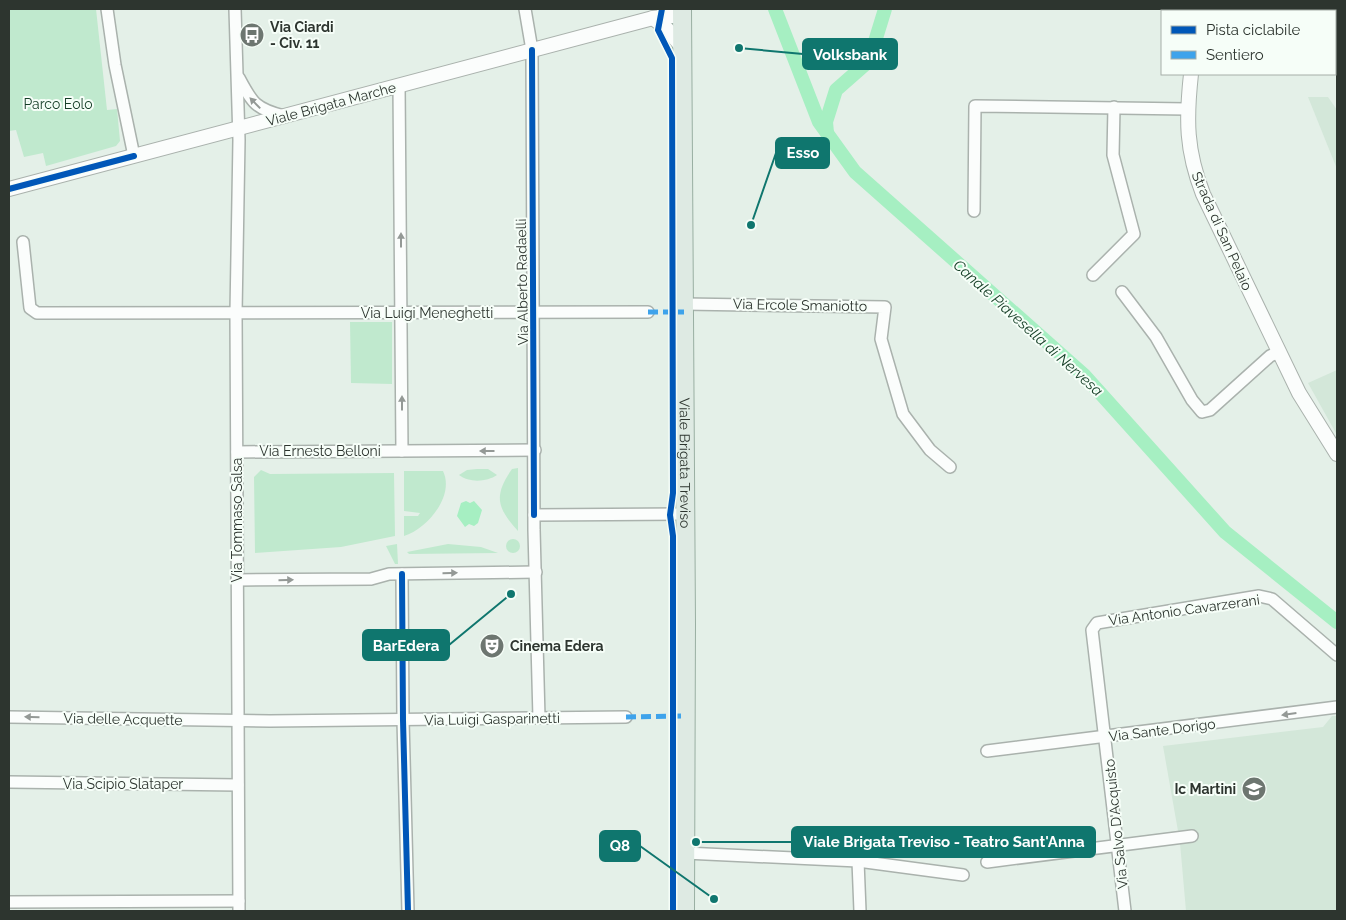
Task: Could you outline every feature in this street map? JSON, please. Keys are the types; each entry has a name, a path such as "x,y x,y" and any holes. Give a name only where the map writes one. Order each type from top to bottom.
{"main road":[{"name":"Viale Brigata Treviso","path":"682,12 685,911"}],"street":[{"path":"107,9 117,74 134,156"},
{"name":"Via Tommaso Salsa","path":"235,9 239,128 236,313 239,906"},
{"name":"Via Alberto Radaelli","path":"525,9 532,50 535,314 534,515 539,718"},
{"name":"Viale Brigata Marche","path":"9,189 653,18 682,12"},
{"path":"653,18 667,29 682,48"},
{"path":"238,75 255,105 267,112 284,116"},
{"name":"Strada di San Pelaio","path":"1190,75 1187,109 1188,145 1200,186 1311,415 1337,454"},
{"path":"399,85 402,451"},
{"path":"974,211 975,106 1187,109"},
{"path":"1093,275 1134,234 1113,154 1114,107"},
{"name":"Via Luigi Meneghetti","path":"23,242 32,312 535,314 648,312"},
{"path":"1122,292 1156,337 1192,400 1202,412 1210,410 1270,356 1279,352"},
{"name":"Via Ercole Smaniotto","path":"684,304 885,307 881,339 903,414 930,450 950,467"},
{"name":"Via Ernesto Belloni","path":"237,452 535,450"},
{"path":"534,515 684,514"},
{"path":"237,580 371,579 389,574 536,572"},
{"path":"402,574 402,720 408,911"},
{"name":"Via Antonio Cavarzerani","path":"1106,737 1092,630 1097,623 1259,596 1272,599 1337,655"},
{"name":"Via Sante Dorigo","path":"987,751 1337,707"},
{"name":"Via delle Acquette","path":"9,717 238,721"},
{"name":"Via Luigi Gasparinetti","path":"238,721 626,717"},
{"name":"Via Salvo D'Acquisto","path":"1106,737 1125,911"},
{"name":"Via Scipio Slataper","path":"9,782 238,785"},
{"path":"987,862 1192,836"},
{"path":"685,853 858,862 963,875"},
{"path":"858,862 860,911"},
{"path":"9,902 239,906"}],"shaded area":[{"path":"1308,97 1328,97 1337,110 1337,169"},
{"path":"1337,370 1337,435 1308,383"},
{"path":"466,501 470,503 474,501 482,510 478,523 474,526 469,524 465,527 457,516 461,503"},
{"name":"Ic Martini","path":"1332,716 1337,716 1337,911 1186,911 1180,843 1126,850 1124,838 1178,831 1163,746 1323,727"}],"green space":[{"name":"Parco Eolo","path":"9,9 96,9 107,110 117,109 120,141 116,146 46,166 43,153 24,157 16,130 9,131"},
{"path":"350,322 392,322 392,384 351,383"},
{"path":"518,468 518,531 505,515 500,501 500,494 502,486 512,469"},
{"path":"488,469 497,475 478,481 463,478 459,475 467,470"},
{"path":"261,470 270,474 394,473 395,536 341,547 255,553 254,477"},
{"path":"404,471 443,471 446,481 442,501 437,510 430,519 413,532 404,536 404,516 418,516 420,513 404,511"},
{"path":"513,539 518,541 520,546 518,551 513,553 508,551 506,546 508,541"},
{"path":"397,544 398,564 395,564 386,546"},
{"path":"448,544 481,547 498,553 409,554 407,552"}],"waterway":[{"name":"Canale Piavesella di Nervesa","path":"775,9 819,122 855,172 1084,375 1225,532 1337,622"},
{"name":"Canale Piavesella di Nervesa","path":"827,133 826,122 836,90 869,61 885,9"}],"marked path":[{"path":"648,312 684,312"},
{"path":"626,717 686,716"}],"cycle path":[{"path":"662,9 658,30 672,58 673,493 670,515 673,536 673,911"},
{"path":"532,50 534,515"},
{"path":"9,189 134,156"},
{"path":"402,574 403,720 408,911"}],"place":[{"name":"Via Ciardi - Civ. 11","path":"252,35"},
{"name":"Volksbank","path":"739,48"},
{"name":"Esso","path":"751,225"},
{"name":"BarEdera","path":"511,594"},
{"name":"Cinema Edera","path":"492,646"},
{"name":"Ic Martini","path":"1254,789"},
{"name":"Viale Brigata Treviso - Teatro Sant'Anna","path":"696,842"},
{"name":"Q8","path":"714,899"}]}
